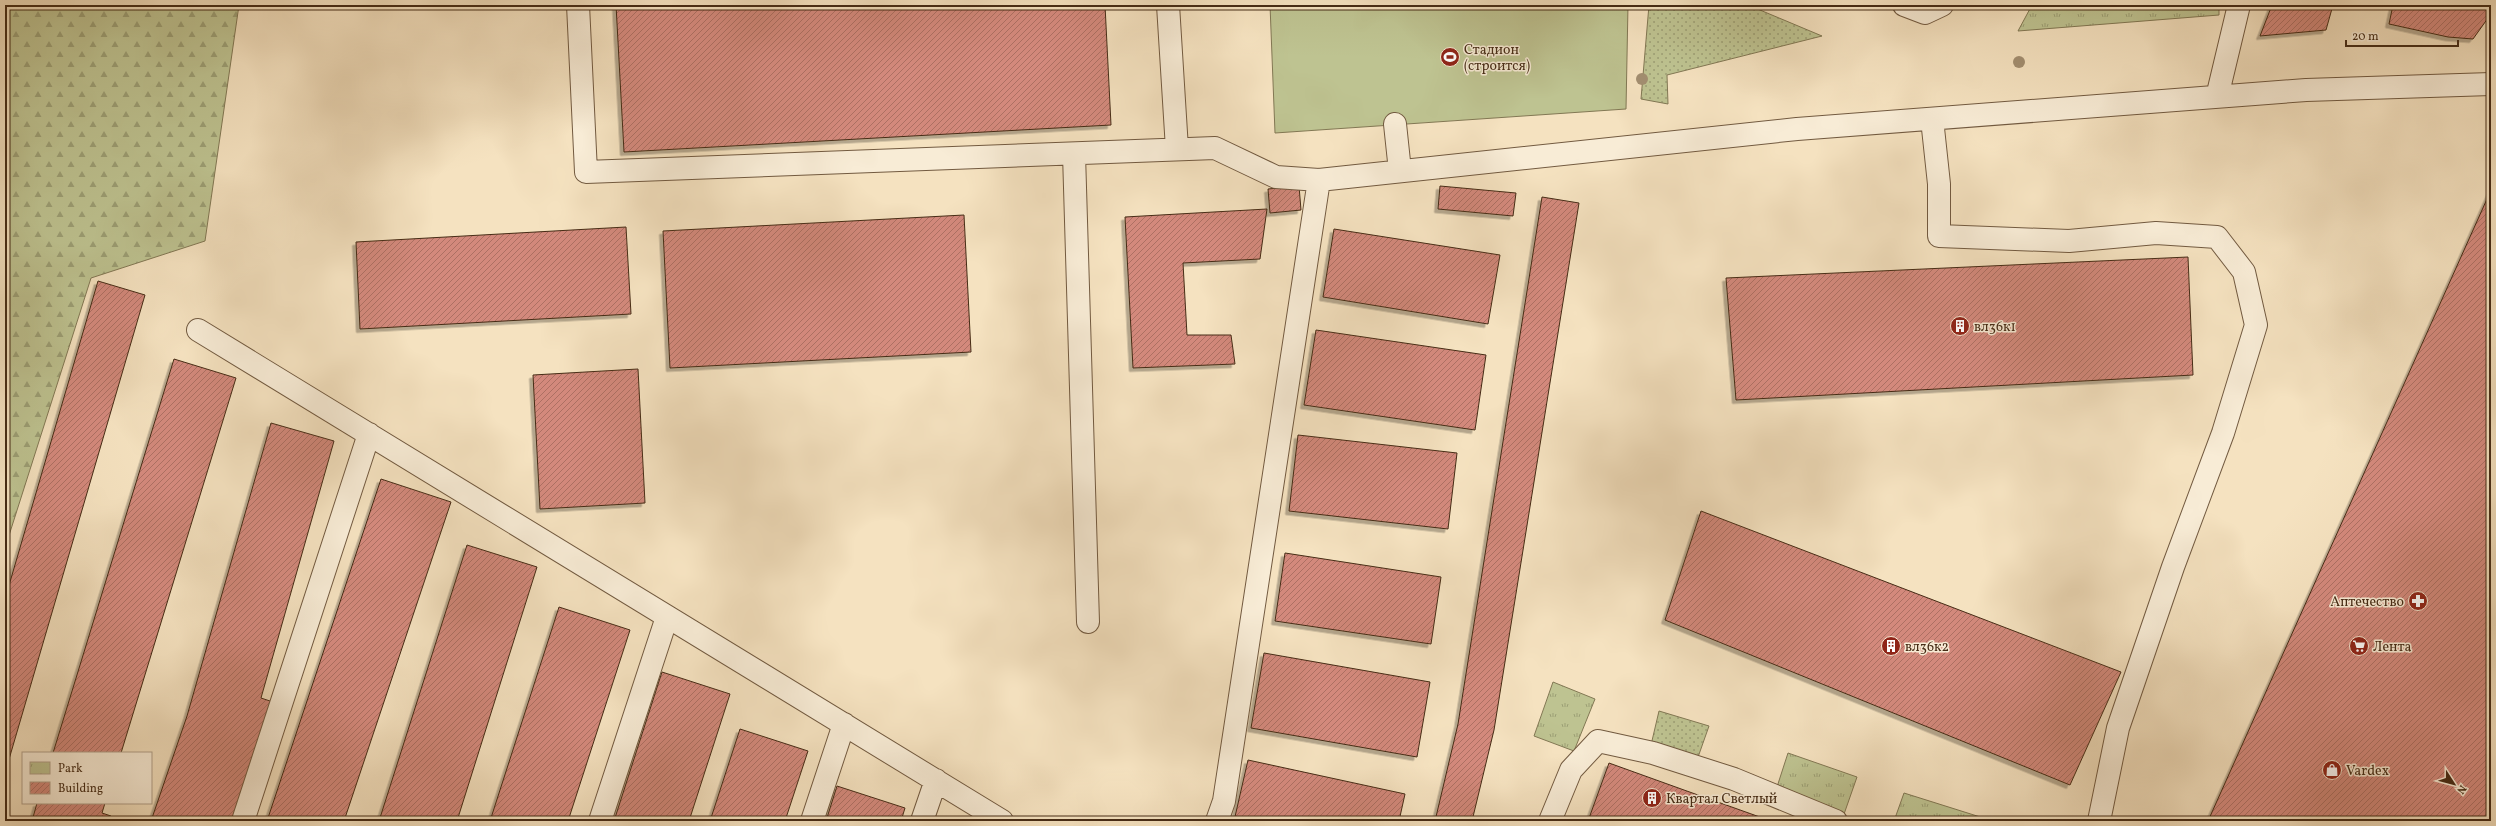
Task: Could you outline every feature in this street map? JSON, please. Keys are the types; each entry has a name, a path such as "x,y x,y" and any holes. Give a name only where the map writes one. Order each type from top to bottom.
{"lane":[{"path":"578,5 586,172 1215,148 1276,177 1319,180 1797,129 2306,90 2491,84"},
{"path":"1168,5 1177,150"},
{"path":"1904,5 1925,13 1942,5"},
{"path":"2217,97 2239,5"},
{"path":"1932,119 1939,184 1939,236 2069,241 2156,233 2216,237 2244,272 2256,325 2223,433 2171,574 2118,728 2099,821"},
{"path":"1395,124 1400,171"},
{"path":"1074,154 1088,622"},
{"path":"1217,821 1224,801 1319,180"},
{"path":"198,330 1002,821"},
{"path":"243,821 369,434"},
{"path":"600,821 667,617"},
{"path":"812,821 844,724"},
{"path":"1550,821 1572,770 1598,741 1653,753 1734,779 1836,821"},
{"path":"922,821 936,780"}],"green space":[{"path":"5,5 239,5 205,241 91,278 5,548"},
{"name":"Стадион (строится)","path":"1270,5 1628,5 1626,109 1275,133"},
{"path":"1649,5 1748,5 1822,36 1667,75 1668,104 1641,99"},
{"path":"2032,5 2219,5 2219,15 2018,31"},
{"path":"1553,682 1595,699 1574,751 1534,736"},
{"path":"1659,711 1709,726 1697,760 1651,745"},
{"path":"1788,753 1857,777 1843,817 1776,790"},
{"path":"1904,793 1993,821 1894,821"}],"building":[{"path":"616,5 1105,5 1111,125 624,152"},
{"path":"2272,5 2333,5 2326,30 2260,36"},
{"path":"2393,5 2487,5 2488,18 2473,39 2448,37 2389,24"},
{"path":"1299,186 1301,210 1270,213 1268,189"},
{"path":"1440,186 1516,193 1513,216 1438,209"},
{"path":"2491,190 2491,821 2208,821"},
{"path":"1542,197 1579,203 1494,730 1472,821 1435,821 1458,724"},
{"path":"1267,209 1260,259 1183,263 1187,335 1231,335 1235,364 1133,368 1125,217"},
{"path":"964,215 971,352 670,368 663,231"},
{"path":"626,227 631,314 360,329 356,242"},
{"path":"1334,229 1500,255 1488,324 1323,297"},
{"name":"вл36к1","path":"2188,257 2193,375 1736,400 1726,278"},
{"path":"98,281 145,295 5,773 5,599"},
{"path":"1316,330 1486,355 1475,430 1304,405"},
{"path":"174,359 236,378 121,752 53,752"},
{"path":"638,369 645,503 540,509 533,375"},
{"path":"271,423 334,441 261,698 276,703 235,821 151,821 187,716"},
{"path":"1298,435 1457,453 1448,529 1289,511"},
{"path":"381,479 451,502 344,821 267,821"},
{"name":"вл36к2","path":"1701,511 2121,672 2070,785 1665,620"},
{"path":"467,545 537,567 457,821 379,821"},
{"path":"1285,553 1441,577 1431,644 1275,621"},
{"path":"559,607 630,630 568,821 490,821"},
{"path":"1264,653 1430,682 1417,757 1251,728"},
{"path":"662,672 730,694 689,821 614,821"},
{"path":"740,729 808,751 785,821 710,821"},
{"path":"1248,760 1405,794 1399,821 1234,821"},
{"name":"Квартал Светлый","path":"1609,763 1684,790 1771,821 1588,821"},
{"path":"837,786 905,808 901,821 826,821"},
{"path":"37,804 105,804 102,813 111,816 110,821 32,821"}],"place":[{"name":"Стадион (строится)","path":"1450,57"},
{"name":"вл36к1","path":"1960,326"},
{"name":"Аптечество","path":"2418,601"},
{"name":"вл36к2","path":"1891,646"},
{"name":"Лента","path":"2359,646"},
{"name":"Vardex","path":"2332,770"},
{"name":"Квартал Светлый","path":"1652,798"}]}
